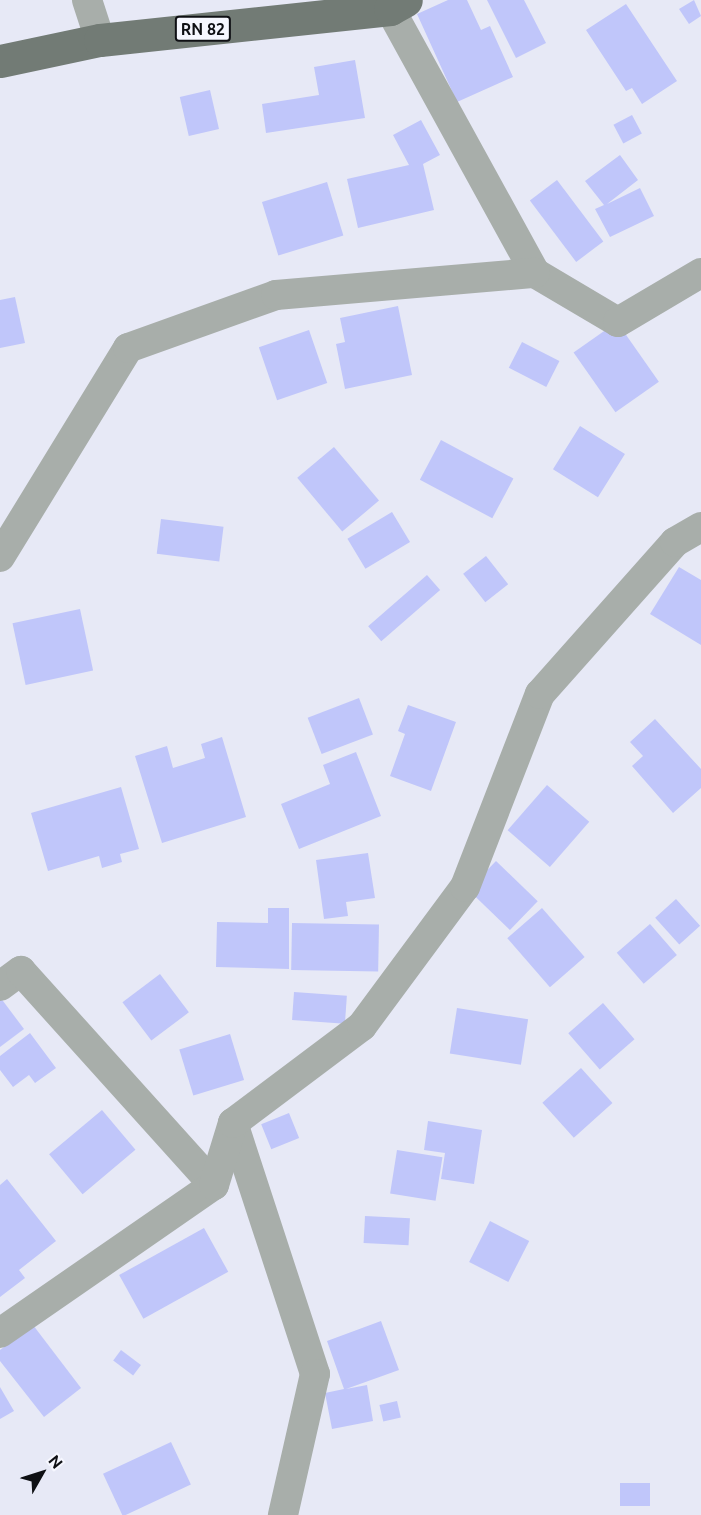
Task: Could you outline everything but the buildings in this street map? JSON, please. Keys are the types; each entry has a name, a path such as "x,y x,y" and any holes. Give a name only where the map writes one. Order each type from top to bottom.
{"main road":[{"name":"RN 82","path":"0,61 100,40 394,3"}],"street":[{"path":"87,0 100,40"},
{"path":"394,3 535,273 618,322 701,273"},
{"path":"0,557 128,348 276,295 535,273"},
{"path":"0,1333 214,1185 232,1123 362,1026 465,887 540,694 675,542 701,527"},
{"path":"0,986 21,971 214,1185"},
{"path":"232,1123 315,1374 283,1515"}]}
